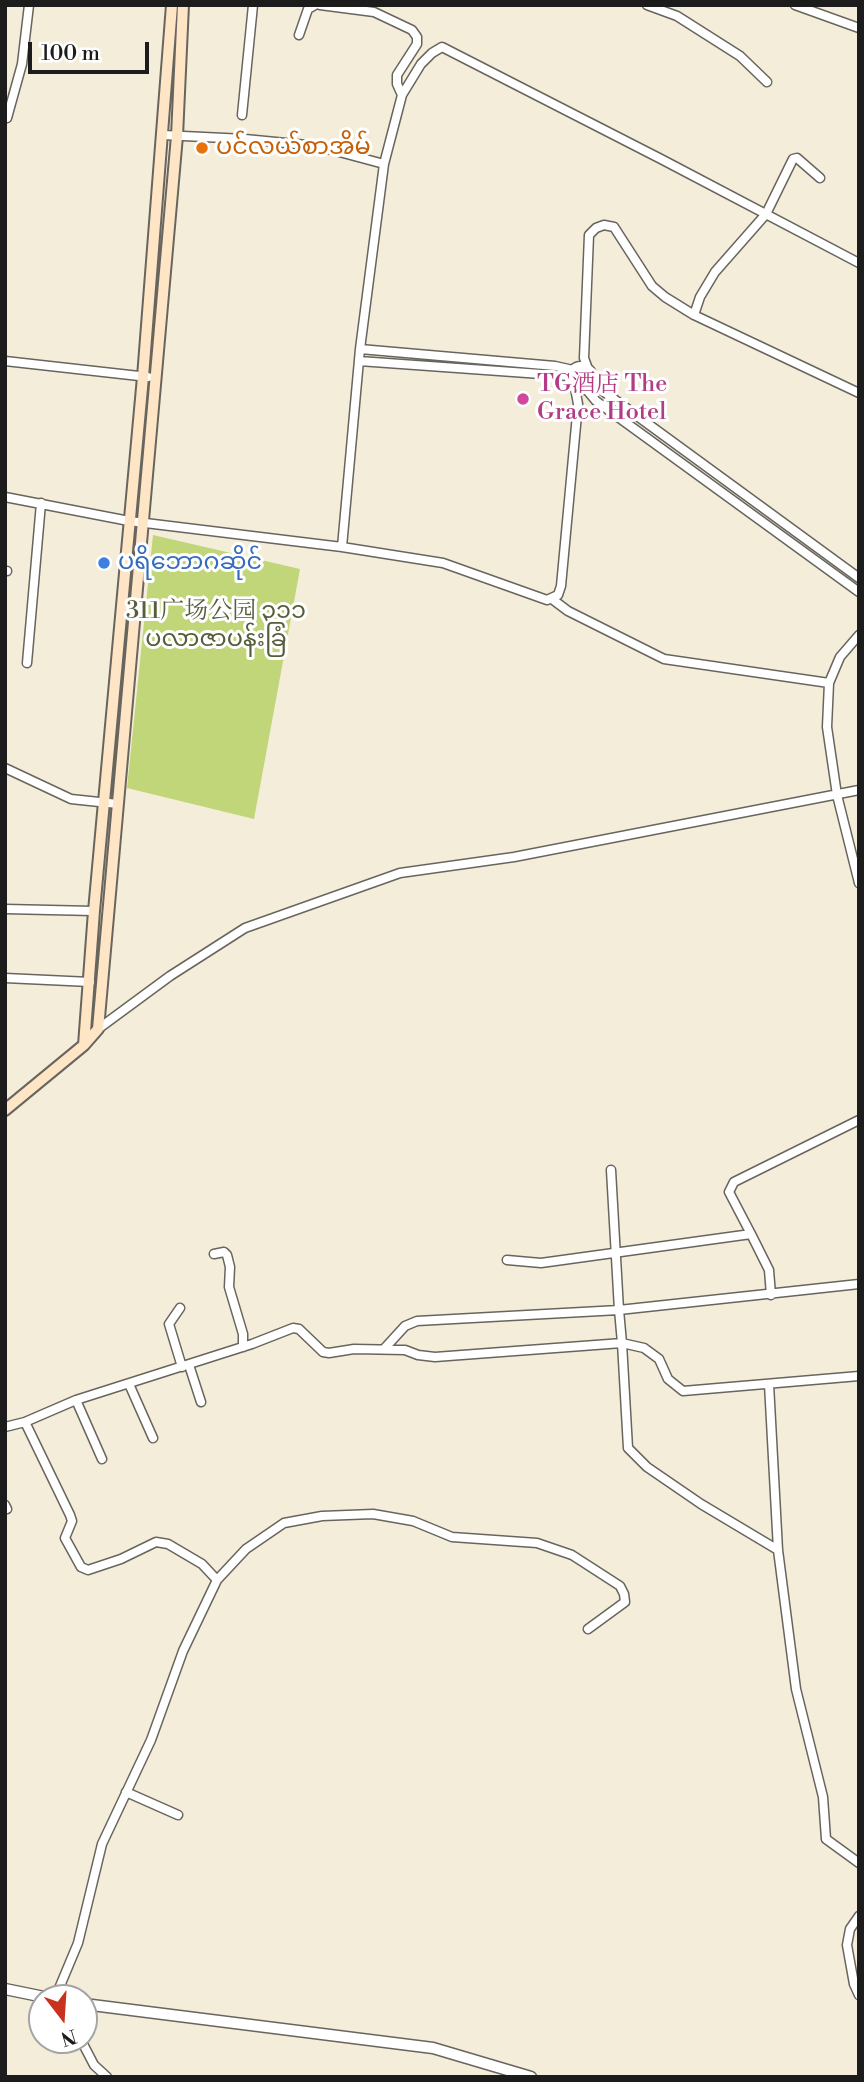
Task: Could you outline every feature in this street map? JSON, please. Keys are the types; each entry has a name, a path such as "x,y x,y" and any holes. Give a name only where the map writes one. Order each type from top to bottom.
{"main road":[{"path":"84,1045 155,236 172,5"},
{"path":"5,1110 84,1045 98,1029 177,136 183,5"},
{"path":"169,48 181,50"},
{"path":"166,94 179,94"},
{"path":"155,236 168,239"},
{"path":"149,304 162,306"},
{"path":"136,449 149,450"},
{"path":"119,635 133,636"},
{"path":"111,719 126,720"}],"street":[{"path":"7,118 22,64 29,5"},
{"path":"242,115 253,5"},
{"path":"299,35 308,9 315,5"},
{"path":"320,5 374,12 412,30 417,37 417,44 397,75 397,84 402,95"},
{"path":"647,5 677,16 740,56 767,82"},
{"path":"795,5 859,28"},
{"path":"342,547 360,349 384,164 402,95 421,64 442,47 859,263"},
{"path":"163,135 317,146 384,164"},
{"path":"694,315 715,272 766,214 793,159 797,158 820,178"},
{"path":"578,404 593,377 584,358 589,235 604,225 614,227 652,286 665,297 694,315 859,393"},
{"path":"360,349 555,366 574,371"},
{"path":"5,498 129,521 342,547 443,563 542,600 552,599 558,595 561,586 578,404 575,388 570,383 574,371 584,358"},
{"path":"5,361 156,378"},
{"path":"359,361 574,371 588,369"},
{"path":"575,388 588,387 646,424 859,578"},
{"path":"588,387 596,401 859,592"},
{"path":"640,432 646,424"},
{"path":"718,489 724,481"},
{"path":"27,663 41,503"},
{"path":"798,547 804,539"},
{"path":"552,599 568,611 664,659 829,683"},
{"path":"859,635 840,657 829,683 827,727 837,795 859,883"},
{"path":"5,768 71,799 118,804"},
{"path":"98,1029 170,976 245,928 400,873 514,858 859,790"},
{"path":"5,909 94,911"},
{"path":"5,978 90,982"},
{"path":"771,1295 769,1270 729,1192 734,1182 859,1119"},
{"path":"611,1170 628,1448 647,1467 690,1497 778,1550"},
{"path":"507,1260 541,1263 751,1234"},
{"path":"214,1254 224,1252 227,1255 230,1267 229,1287 243,1334 243,1347"},
{"path":"384,1349 405,1326 417,1321 620,1310 859,1284"},
{"path":"180,1308 169,1324 201,1402"},
{"path":"5,1427 25,1422 76,1400 243,1347 292,1328 299,1329 323,1352 384,1349 405,1350 435,1357 622,1343 644,1348 659,1359 668,1379 683,1391 859,1376"},
{"path":"129,1384 153,1438"},
{"path":"769,1384 778,1550 796,1689 823,1797 826,1839 859,1863"},
{"path":"76,1400 102,1459"},
{"path":"25,1422 70,1515 72,1521 65,1538 81,1567 88,1570 121,1559 156,1542 168,1544 202,1564 216,1580"},
{"path":"61,1984 78,1943 102,1844 151,1740 183,1651 216,1580 246,1549 284,1523 322,1516 373,1514 393,1516 452,1537 537,1544 579,1559 620,1586 625,1602 588,1629"},
{"path":"126,1792 178,1815"},
{"path":"859,1916 850,1929 847,1945 854,1984 859,1995"},
{"path":"5,1989 28,1994"},
{"path":"98,2006 433,2048 531,2077"},
{"path":"88,2054 94,2065 107,2077"}],"green space":[{"name":"311广场公园 ၃၁၁ ပလာဇာပန်းခြံ","path":"153,535 300,569 254,819 127,788"}],"place":[{"name":"ပင်လယ်စာအိမ်","path":"202,148"},
{"name":"TG酒店 The Grace Hotel","path":"523,399"},
{"name":"ပရိဘောဂဆိုင်","path":"104,563"}]}
